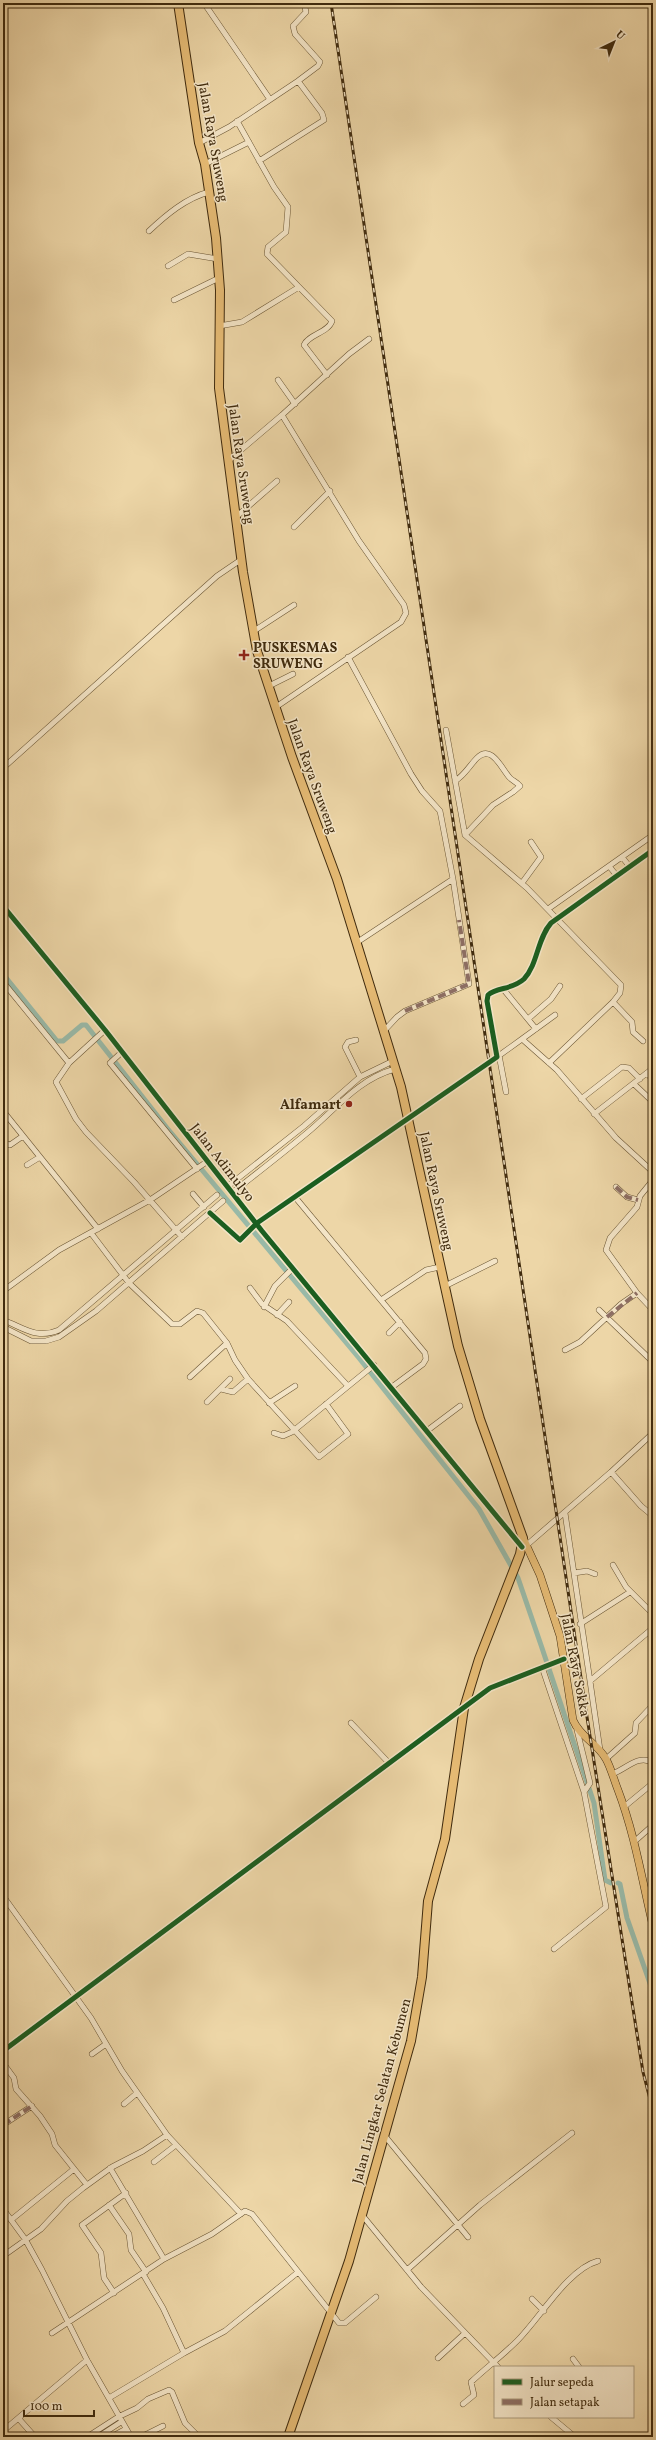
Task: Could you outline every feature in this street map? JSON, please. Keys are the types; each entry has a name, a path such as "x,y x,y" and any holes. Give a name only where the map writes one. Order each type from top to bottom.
{"highway":[{"name":"Jalan Raya Sruweng","path":"181,4 199,143 205,164 214,219 219,278 219,388 242,559 257,651 336,879 393,1061 408,1117 440,1267 476,1408 524,1543"},
{"name":"Jalan Lingkar Selatan Kebumen","path":"288,2437 331,2312 362,2215 402,2073 417,2011 428,1901 445,1839 464,1708 479,1659 524,1543"}],"main road":[{"name":"Jalan Raya Sokka","path":"524,1543 550,1604 564,1659 571,1713 577,1730 594,1742 606,1759 624,1806 635,1841 653,1926"}],"street":[{"path":"204,3 269,98"},
{"path":"199,143 237,121 318,66 320,62 295,34 292,26 306,12 304,3"},
{"path":"259,161 324,120 322,113 298,81"},
{"path":"237,121 259,161 288,207 286,232 266,250 272,260 332,321 330,326 308,340 304,345 327,375"},
{"path":"205,164 249,142"},
{"path":"149,231 168,214 196,197 209,192"},
{"path":"168,266 188,254 218,259"},
{"path":"174,300 219,278"},
{"path":"219,326 242,322 299,287"},
{"path":"228,461 369,339"},
{"path":"278,380 295,404"},
{"path":"276,707 348,656 401,622 406,613 404,605 359,541 330,491 282,415"},
{"path":"236,516 277,481"},
{"path":"294,527 330,491"},
{"path":"3,768 217,576 242,559"},
{"path":"254,631 294,605"},
{"path":"348,656 410,774 422,791 440,811 453,880 469,984 405,1011 383,1032"},
{"path":"269,686 293,674"},
{"path":"446,730 465,835 522,883 618,980 621,989 612,1002 549,1063"},
{"path":"455,780 463,775 479,756 486,754 497,759 509,777 520,786 514,792 493,805 465,835"},
{"path":"548,910 653,835"},
{"path":"522,883 541,858 531,842"},
{"path":"506,1092 486,998 491,992 504,990 517,984 526,976 546,929 556,919 653,850"},
{"path":"622,857 630,866"},
{"path":"608,866 617,876"},
{"path":"356,943 396,919 453,880"},
{"name":"Jalan Adimulyo","path":"3,906 105,1030 208,1161 255,1224 373,1366 524,1543"},
{"path":"3,982 69,1063"},
{"path":"528,1019 550,999 560,986"},
{"path":"504,990 536,1028"},
{"path":"612,1002 632,1022 633,1032 642,1041"},
{"path":"210,1212 240,1240 255,1224 555,1015"},
{"path":"105,1030 69,1063 56,1082 76,1119 182,1237"},
{"path":"522,1039 549,1063 616,1138 653,1172"},
{"path":"356,1040 348,1042 345,1047 360,1077"},
{"path":"122,1052 110,1061 143,1105 199,1167"},
{"path":"227,1187 304,1126 360,1077 393,1061"},
{"path":"581,1099 622,1067 629,1068 640,1079"},
{"path":"232,1193 308,1132 363,1083 378,1075 395,1069"},
{"path":"594,1114 652,1069"},
{"path":"646,1073 653,1080"},
{"path":"634,1084 653,1102"},
{"path":"3,1111 98,1229"},
{"path":"304,1126 308,1132"},
{"path":"3,1143 10,1145 23,1136"},
{"path":"27,1165 40,1157"},
{"path":"4,1289 59,1250 150,1200 208,1161"},
{"path":"653,1180 638,1200 637,1207 607,1242 606,1250 637,1293 653,1310"},
{"path":"616,1187 627,1197 638,1200"},
{"path":"193,1194 204,1207"},
{"path":"3,1320 28,1333 52,1333 65,1326 217,1195"},
{"path":"295,1197 424,1350 426,1359 415,1371 392,1387"},
{"path":"3,1326 25,1339 41,1342 54,1340 72,1330 129,1283 223,1201"},
{"path":"91,1232 129,1283 173,1325 180,1324 200,1311 227,1343 235,1360 248,1379 319,1457 347,1435 346,1430 326,1404"},
{"path":"445,1286 496,1261"},
{"path":"381,1300 426,1270 440,1267"},
{"path":"264,1306 275,1286 292,1269"},
{"path":"250,1288 264,1306 291,1325 348,1386"},
{"path":"565,1350 580,1342 607,1317 637,1293"},
{"path":"277,1314 289,1302"},
{"path":"90,1305 96,1311"},
{"path":"599,1310 653,1362"},
{"path":"389,1333 400,1322"},
{"path":"25,1339 28,1333"},
{"path":"52,1333 54,1340"},
{"path":"190,1377 227,1343"},
{"path":"274,1433 283,1436 294,1431 373,1366"},
{"path":"207,1402 230,1379"},
{"path":"221,1389 233,1392 248,1379"},
{"path":"269,1403 295,1386"},
{"path":"428,1430 460,1406"},
{"path":"524,1543 565,1513 653,1432"},
{"path":"611,1472 641,1506 653,1516"},
{"path":"565,1513 580,1624 600,1751"},
{"path":"613,1565 630,1592 653,1614"},
{"path":"574,1573 587,1571 595,1574"},
{"path":"580,1624 630,1592"},
{"path":"590,1681 653,1628"},
{"path":"3,2051 497,1684 564,1659"},
{"path":"547,1666 585,1791 592,1825 605,1909 554,1948"},
{"path":"606,1759 635,1733 636,1723 653,1705"},
{"path":"351,1723 389,1763"},
{"path":"577,1730 590,1785 585,1791"},
{"path":"612,1774 622,1770 634,1762 648,1760 653,1763"},
{"path":"624,1806 653,1783"},
{"path":"635,1841 653,1825"},
{"path":"3,1896 75,1997 137,2093 167,2135 240,2214"},
{"path":"92,2054 106,2044"},
{"path":"3,2063 14,2078 16,2089 32,2106 51,2132 55,2145 87,2185"},
{"path":"124,2104 137,2093"},
{"path":"3,2123 6,2123 32,2106"},
{"path":"407,2270 459,2223 572,2133"},
{"path":"3,2256 41,2229 67,2201 110,2168 167,2135"},
{"path":"384,2135 459,2223 468,2237"},
{"path":"154,2162 176,2145"},
{"path":"110,2168 164,2259"},
{"path":"11,2220 74,2169"},
{"path":"114,2293 104,2278 102,2253 82,2225 126,2193"},
{"path":"109,2205 128,2234 131,2250 145,2272 184,2353"},
{"path":"3,2208 25,2239 69,2322 87,2360 131,2437"},
{"path":"52,2333 164,2259 212,2234 240,2214 248,2211 252,2214 297,2273 339,2323 344,2324 376,2297"},
{"path":"362,2215 407,2270 497,2366"},
{"path":"463,2404 474,2395 470,2383 518,2340 575,2275 590,2264 598,2261"},
{"path":"109,2398 184,2353 225,2331 297,2273"},
{"path":"532,2299 544,2311"},
{"path":"438,2358 465,2333"},
{"path":"573,2359 578,2366"},
{"path":"3,2431 87,2360"},
{"path":"87,2437 120,2419 148,2399 170,2390 186,2426 199,2437"},
{"path":"553,2418 575,2437"},
{"path":"18,2419 35,2437"},
{"path":"98,2437 120,2419"},
{"path":"141,2437 163,2426"},
{"path":"115,2435 126,2430"}],"waterway":[{"path":"3,974 57,1041 63,1041 82,1025 86,1025 167,1128 359,1358 479,1509 518,1578 594,1803 605,1880 611,1883"},
{"path":"618,1883 620,1884 627,1918 653,1992"}],"railway":[{"path":"331,3 584,1698 643,2072 653,2111"}],"marked path":[{"path":"405,1011 469,984 459,920"},
{"path":"616,1187 627,1197 638,1200"},
{"path":"607,1317 637,1293"},
{"path":"3,2123 6,2123 32,2106"}],"cycle path":[{"path":"210,1213 240,1240 257,1223 497,1057 487,1001 488,995 492,992 515,985 524,979 529,973 546,929 551,923 653,850"},
{"path":"3,906 105,1030 262,1231 522,1547"},
{"path":"3,2051 490,1688 564,1659"}],"place":[{"name":"PUSKESMAS SRUWENG","path":"244,655"},
{"name":"Alfamart","path":"349,1104"}]}
